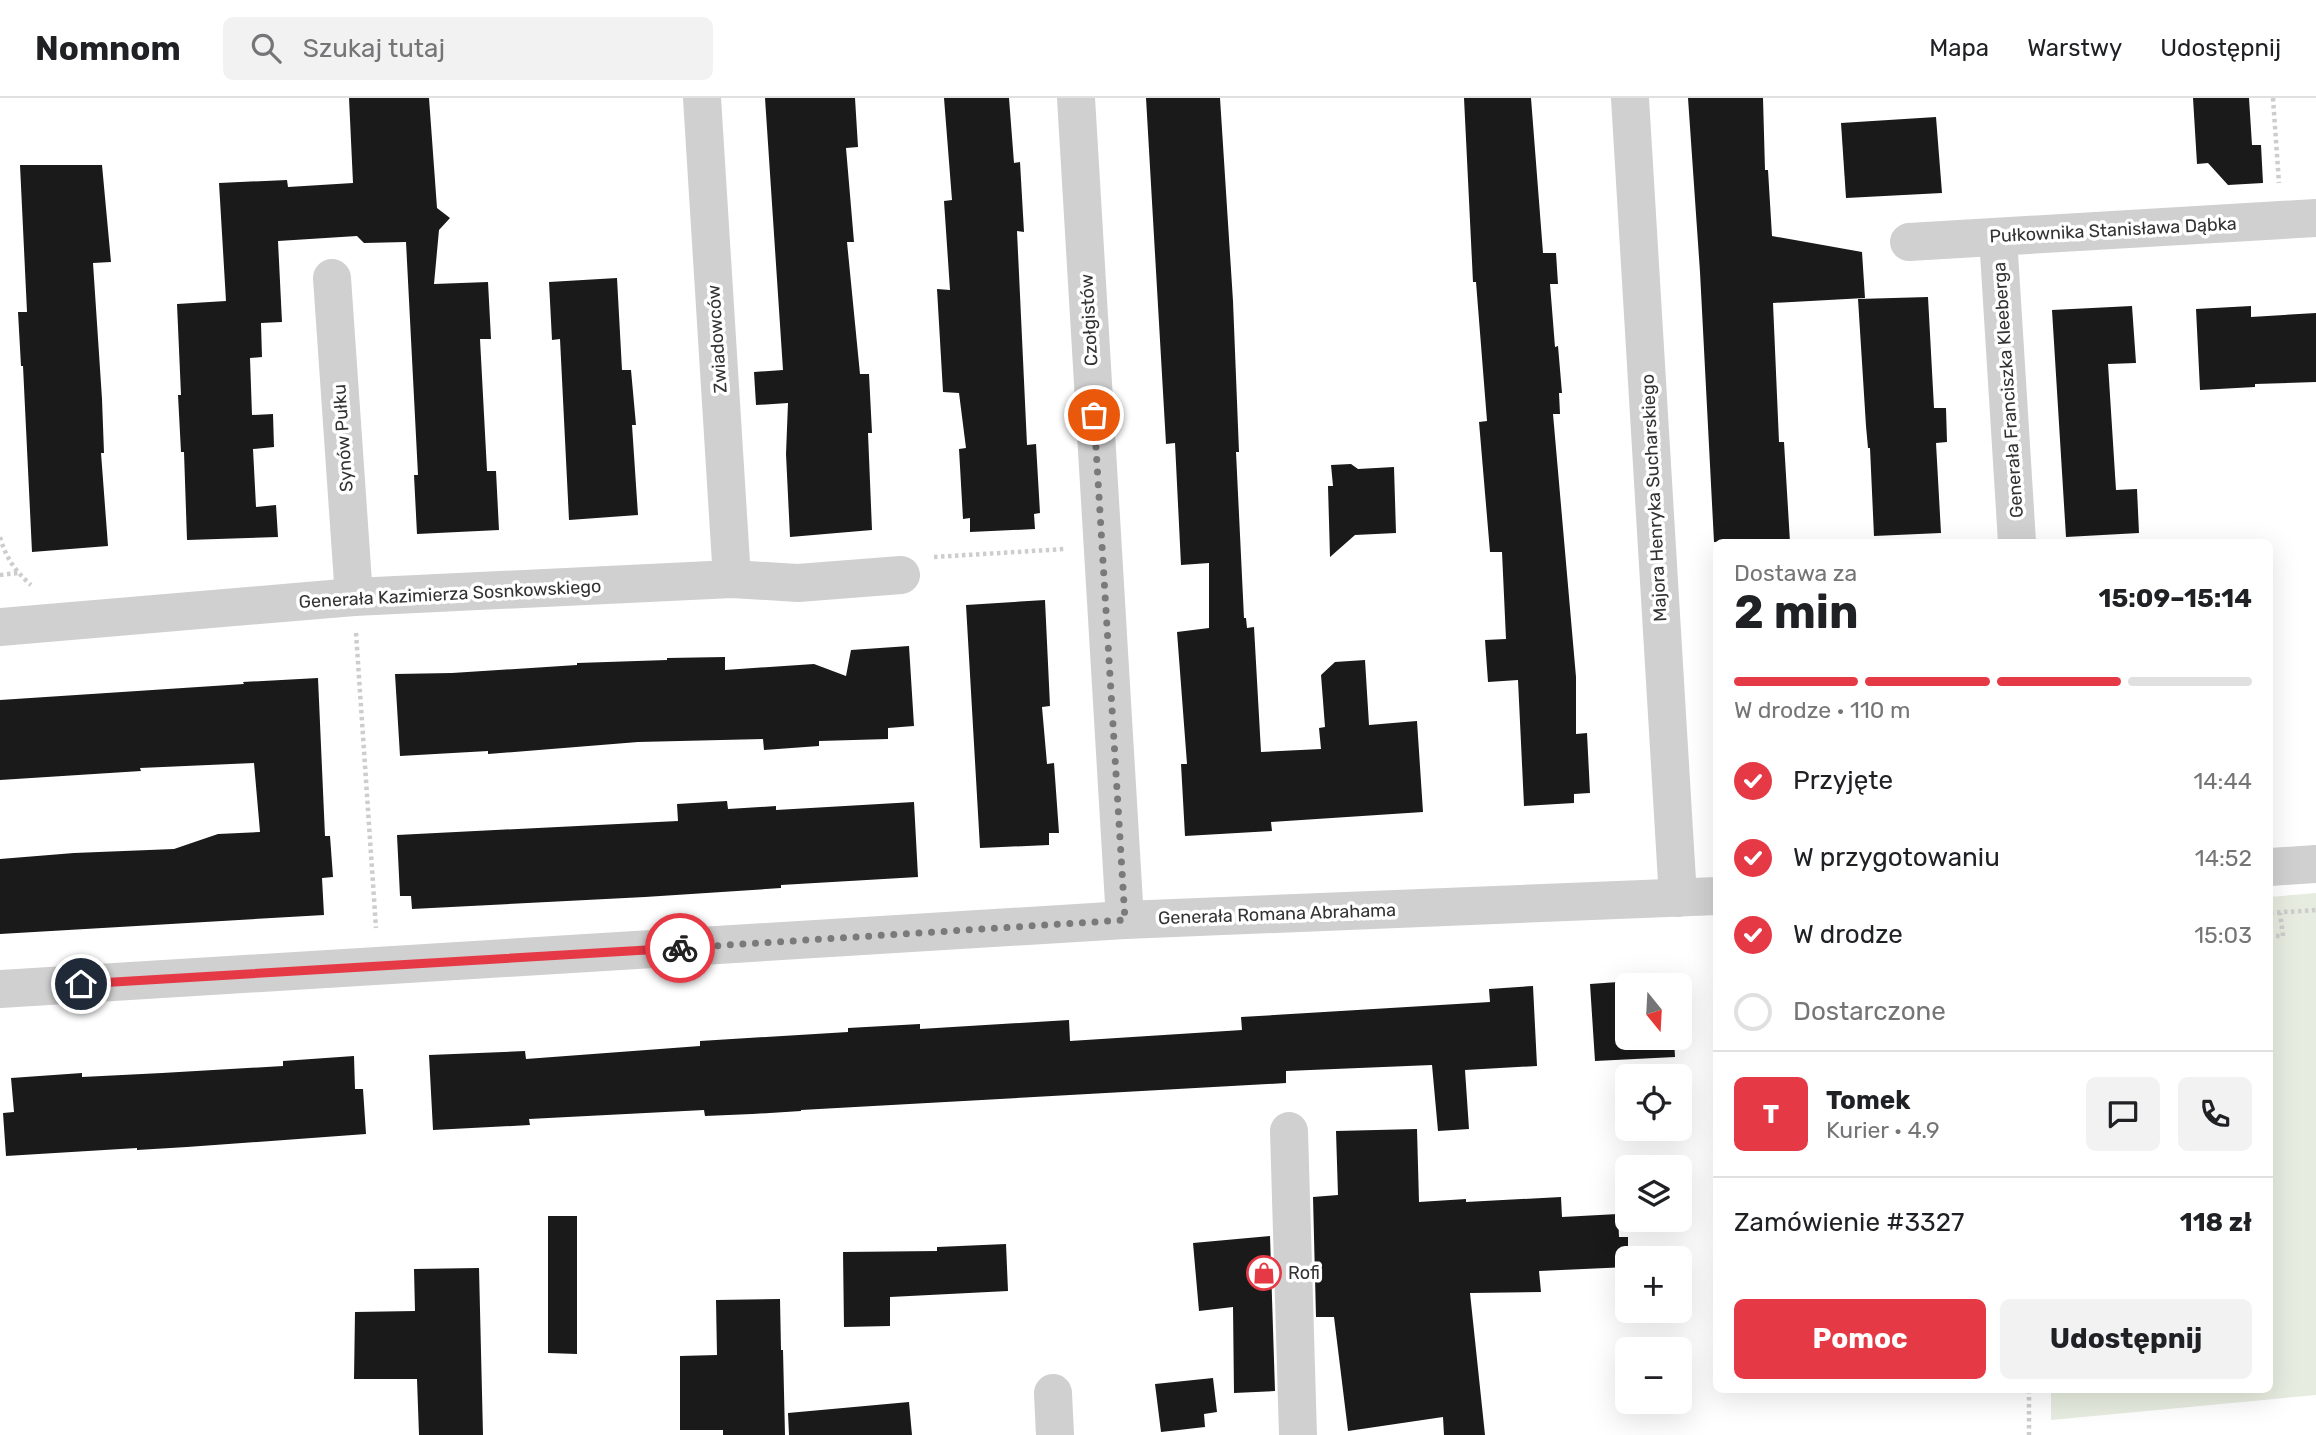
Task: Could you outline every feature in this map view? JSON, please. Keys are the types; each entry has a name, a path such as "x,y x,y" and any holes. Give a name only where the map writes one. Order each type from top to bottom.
{"street":[{"name":"Zwiadowców","path":"702,98 732,579"},
{"name":"Czołgistów","path":"1076,98 1125,920"},
{"name":"Majora Henryka Sucharskiego","path":"1630,98 1678,898"},
{"name":"Pułkownika Stanisława Dąbka","path":"1909,242 2299,219"},
{"name":"Generała Franciszka Kleeberga","path":"1998,237 2017,539"},
{"name":"Synów Pułku","path":"332,278 354,597"},
{"name":"Generała Kazimierza Sosnkowskiego","path":"0,627 354,597 732,579 798,583 913,566"},
{"path":"2273,866 2316,864"},
{"name":"Generała Romana Abrahama","path":"0,989 1125,920 1713,896"},
{"path":"1289,1131 1298,1435"},
{"path":"1053,1393 1055,1435"}],"path":[{"path":"2273,98 2299,219"},
{"path":"0,537 5,554 18,573 37,590"},
{"path":"913,566 1102,547"},
{"path":"0,575 18,573"},
{"path":"354,597 379,967"},
{"path":"2273,914 2316,909"},
{"path":"2276,936 2283,936 2280,913"},
{"path":"2029,1393 2029,1435"}],"shaded area":[{"path":"2316,893 2316,1395 2051,1420 2051,1393 2273,1393 2273,897"}],"building":[{"path":"349,98 429,98 437,208 450,218 439,230 434,284 488,282 491,339 480,339 487,471 496,471 499,530 417,534 414,475 418,475 406,242 364,243 357,236 278,241 282,322 261,323 262,357 250,358 252,415 273,414 274,447 253,449 256,507 276,505 278,537 187,540 184,452 181,452 178,395 181,395 177,304 226,301 219,183 287,180 288,187 353,183"},
{"path":"765,98 855,98 858,147 846,148 854,242 847,242 860,374 869,374 872,433 868,433 872,530 790,537 786,454 788,403 756,405 754,372 783,370"},
{"path":"944,98 1009,98 1014,163 1020,162 1024,232 1017,231 1027,445 1036,444 1040,513 1034,514 1035,529 970,532 970,518 963,519 959,449 966,448 959,393 943,392 937,289 950,290 944,201 952,200"},
{"path":"1146,98 1220,98 1233,301 1239,452 1236,452 1244,618 1247,628 1254,627 1261,752 1321,749 1319,728 1325,727 1321,675 1335,662 1365,660 1369,725 1417,721 1423,812 1271,822 1272,831 1185,836 1181,764 1187,764 1177,632 1209,628 1209,563 1181,565 1175,443 1166,444"},
{"path":"1464,98 1531,98 1543,253 1556,253 1558,284 1550,284 1562,393 1559,393 1560,414 1553,414 1576,677 1576,734 1587,733 1590,793 1574,794 1574,803 1524,806 1518,680 1488,682 1485,640 1506,639 1502,552 1490,552 1479,422 1487,421 1476,282 1473,282"},
{"path":"1688,98 1763,98 1765,170 1768,170 1772,236 1862,252 1865,298 1773,303 1779,442 1784,442 1790,539 1714,539"},
{"path":"2193,98 2249,98 2252,145 2261,145 2263,183 2228,185 2208,163 2197,164"},
{"path":"1936,117 1942,193 1846,198 1841,123"},
{"path":"20,165 102,165 111,262 93,263 108,546 32,552 18,312 27,312"},
{"path":"617,278 622,370 631,370 636,425 632,425 638,515 569,520 560,339 552,340 549,282"},
{"path":"1928,297 1934,408 1946,408 1947,442 1936,443 1941,533 1874,536 1858,299"},
{"path":"2132,306 2136,363 2108,364 2116,490 2137,489 2139,533 2066,537 2052,310"},
{"path":"2251,306 2251,317 2316,313 2316,382 2255,384 2255,387 2200,390 2196,309"},
{"path":"1351,464 1358,469 1394,467 1396,533 1355,535 1330,557 1328,486 1333,486 1331,465"},
{"path":"1045,600 1050,706 1042,707 1047,764 1054,763 1059,833 1049,833 1049,845 980,848 966,605"},
{"path":"909,646 914,726 888,728 888,739 819,741 819,746 764,750 763,739 638,742 488,754 488,751 400,756 395,674 725,657 725,670 814,664 846,676 851,650"},
{"path":"318,678 325,836 330,836 333,877 322,878 324,915 0,934 0,859 174,849 218,834 260,832 254,763 140,768 141,771 0,780 0,700"},
{"path":"727,801 728,809 776,806 776,810 914,802 918,877 645,897 412,909 411,896 400,896 397,835 678,821 677,804"},
{"path":"1615,982 1615,1050 1675,1050 1675,1057 1595,1061 1590,984"},
{"path":"1533,986 1537,1066 1465,1070 1469,1129 1438,1131 1432,1065 1286,1071 1286,1083 752,1114 705,1116 704,1110 529,1119 530,1125 433,1130 429,1055 525,1051 526,1059 700,1046 700,1041 848,1032 848,1028 920,1024 920,1029 1069,1020 1070,1041 1242,1030 1241,1017 1490,1002 1489,989"},
{"path":"354,1056 355,1089 363,1089 366,1134 6,1156 3,1113 14,1112 11,1078 82,1073 82,1077 283,1066 283,1061"},
{"path":"1417,1129 1419,1202 1561,1197 1562,1217 1615,1214 1615,1232 1619,1232 1619,1237 1628,1237 1628,1246 1615,1246 1615,1268 1539,1271 1541,1292 1470,1293 1485,1435 1444,1435 1443,1417 1348,1431 1334,1317 1316,1317 1313,1197 1338,1195 1336,1131"},
{"path":"548,1216 577,1216 577,1354 548,1353"},
{"path":"1270,1236 1275,1391 1234,1393 1233,1307 1199,1311 1193,1243"},
{"path":"1006,1244 1008,1291 890,1297 890,1326 844,1327 843,1252 937,1251 937,1247"},
{"path":"479,1268 483,1435 419,1435 417,1379 354,1379 355,1312 415,1311 414,1269"},
{"path":"780,1299 785,1435 723,1435 723,1430 680,1430 680,1356 717,1355 716,1300"},
{"path":"1213,1378 1217,1412 1204,1414 1205,1427 1161,1432 1155,1384"},
{"path":"909,1402 912,1435 789,1435 788,1413"}],"way so far":[{"path":"680,948 1125,920 1094,415"}],"place":[{"name":"Rofi","path":"1264,1273"}],"route":[{"path":"81,984 680,948"}]}
